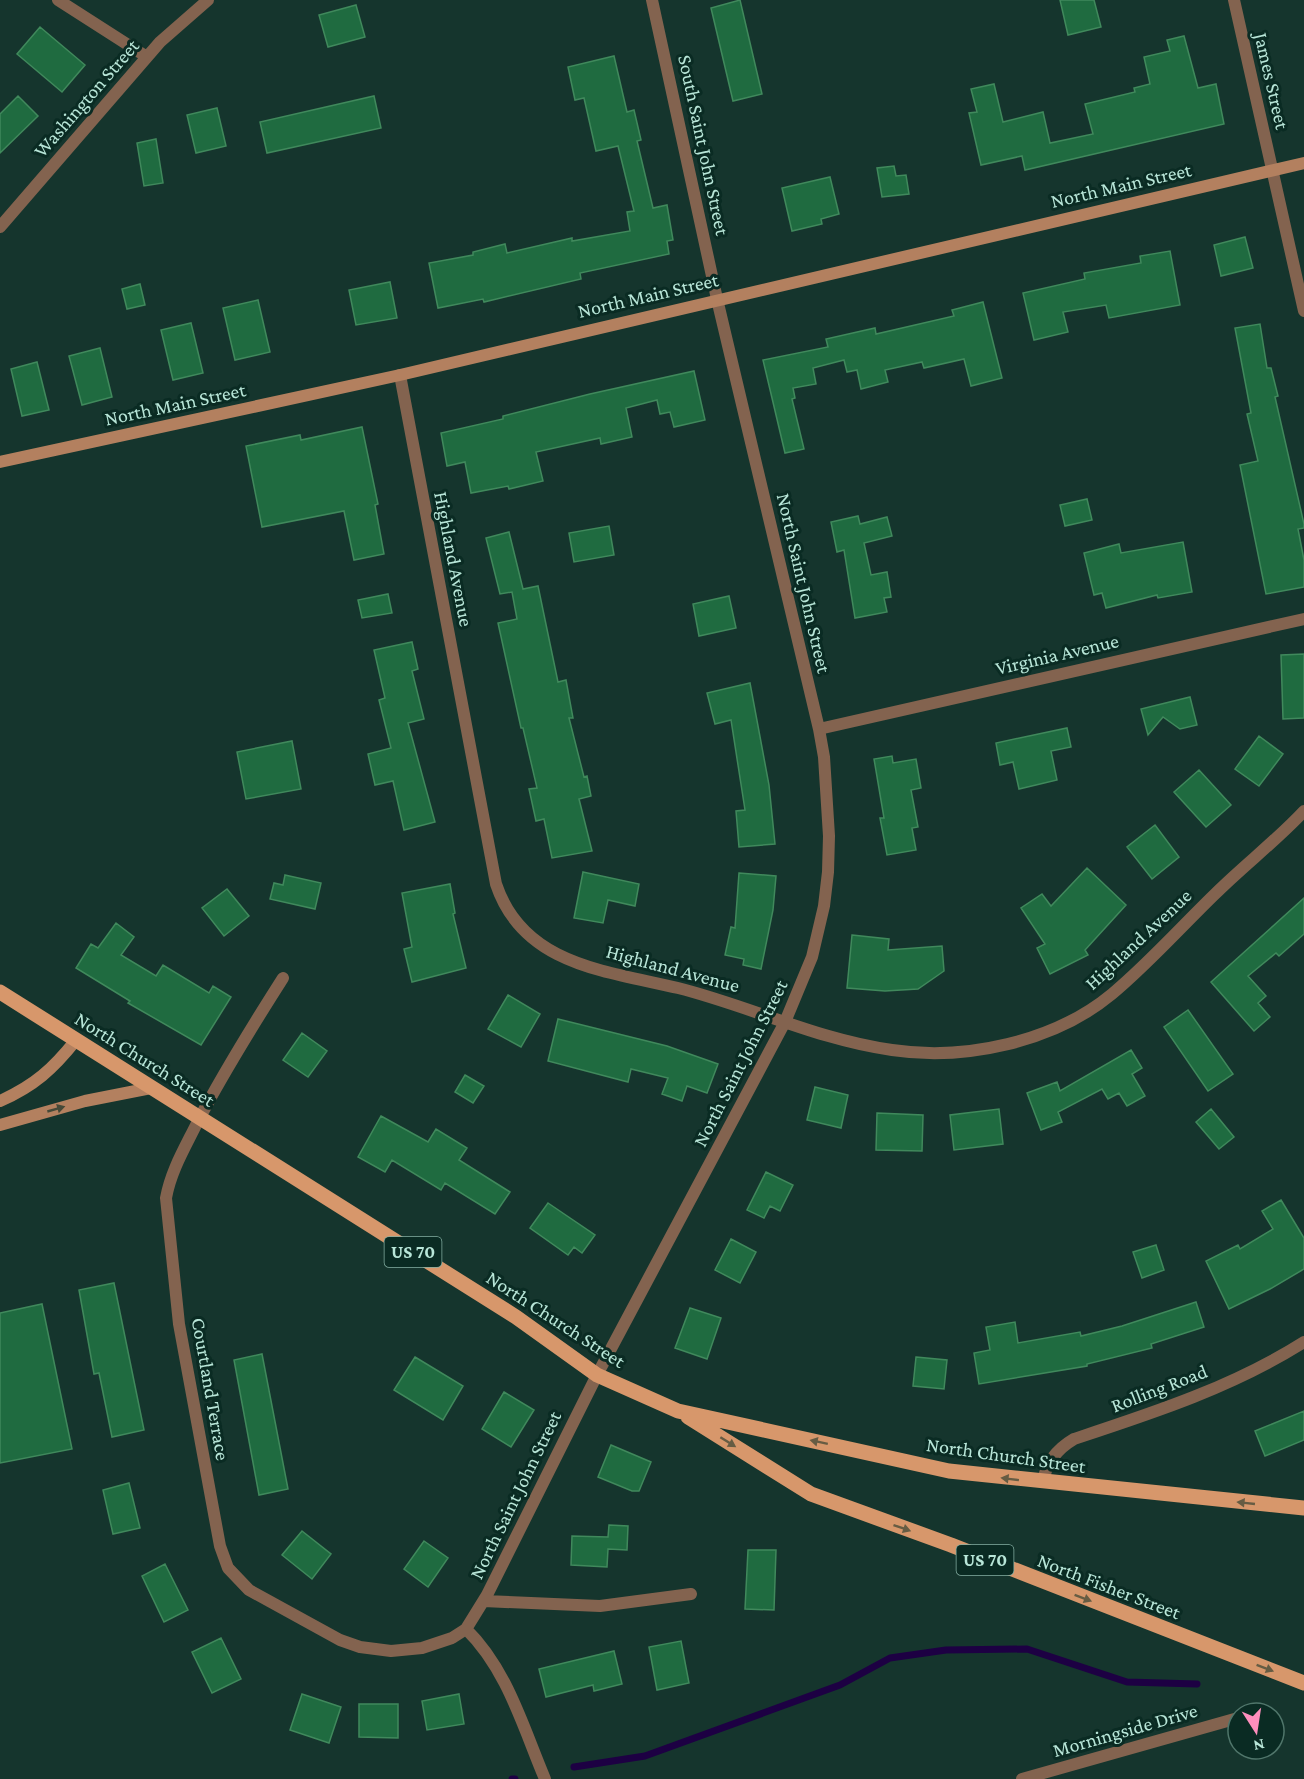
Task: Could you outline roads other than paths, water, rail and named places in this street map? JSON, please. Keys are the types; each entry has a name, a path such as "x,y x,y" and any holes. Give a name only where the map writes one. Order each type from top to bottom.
{"main road":[{"name":"North Church Street","path":"0,992 516,1317 597,1375 678,1411 949,1470 1043,1482 1304,1508"},
{"name":"North Fisher Street","path":"678,1411 811,1494 951,1545 1304,1683"}],"street":[{"path":"58,0 147,57"},
{"name":"Washington Street","path":"0,227 147,57 174,29 208,0"},
{"name":"South Saint John Street","path":"652,0 717,299"},
{"name":"James Street","path":"1234,0 1272,170"},
{"name":"North Main Street","path":"0,462 400,375 1304,162"},
{"path":"1272,170 1304,311"},
{"name":"North Saint John Street","path":"466,1629 484,1601 597,1375 785,1022 812,957 824,906 830,837 824,757 717,299"},
{"name":"Highland Avenue","path":"400,375 496,884 510,916 528,937 555,955 603,970 734,1003 785,1022 848,1041 893,1050 939,1053 995,1046 1058,1026 1111,995 1304,811"},
{"name":"Virginia Avenue","path":"819,729 1304,620"},
{"name":"Courtland Terrace","path":"283,978 224,1070 176,1167 166,1198 178,1324 220,1546 228,1568 249,1590 340,1640 360,1647 391,1651 422,1648 452,1638 466,1629"},
{"path":"0,1101 29,1088 55,1066 76,1040"},
{"path":"0,1125 85,1101 151,1088"},
{"name":"Rolling Road","path":"1043,1482 1050,1459 1063,1445 1074,1439 1148,1414 1245,1376 1304,1342"},
{"path":"484,1601 600,1606 691,1594"},
{"path":"466,1629 485,1647 498,1668 545,1779"},
{"name":"Morningside Drive","path":"1022,1779 1226,1721"}],"waterway":[{"path":"574,1767 645,1756 840,1685 890,1658 946,1650 1027,1649 1127,1682 1197,1684"}]}
